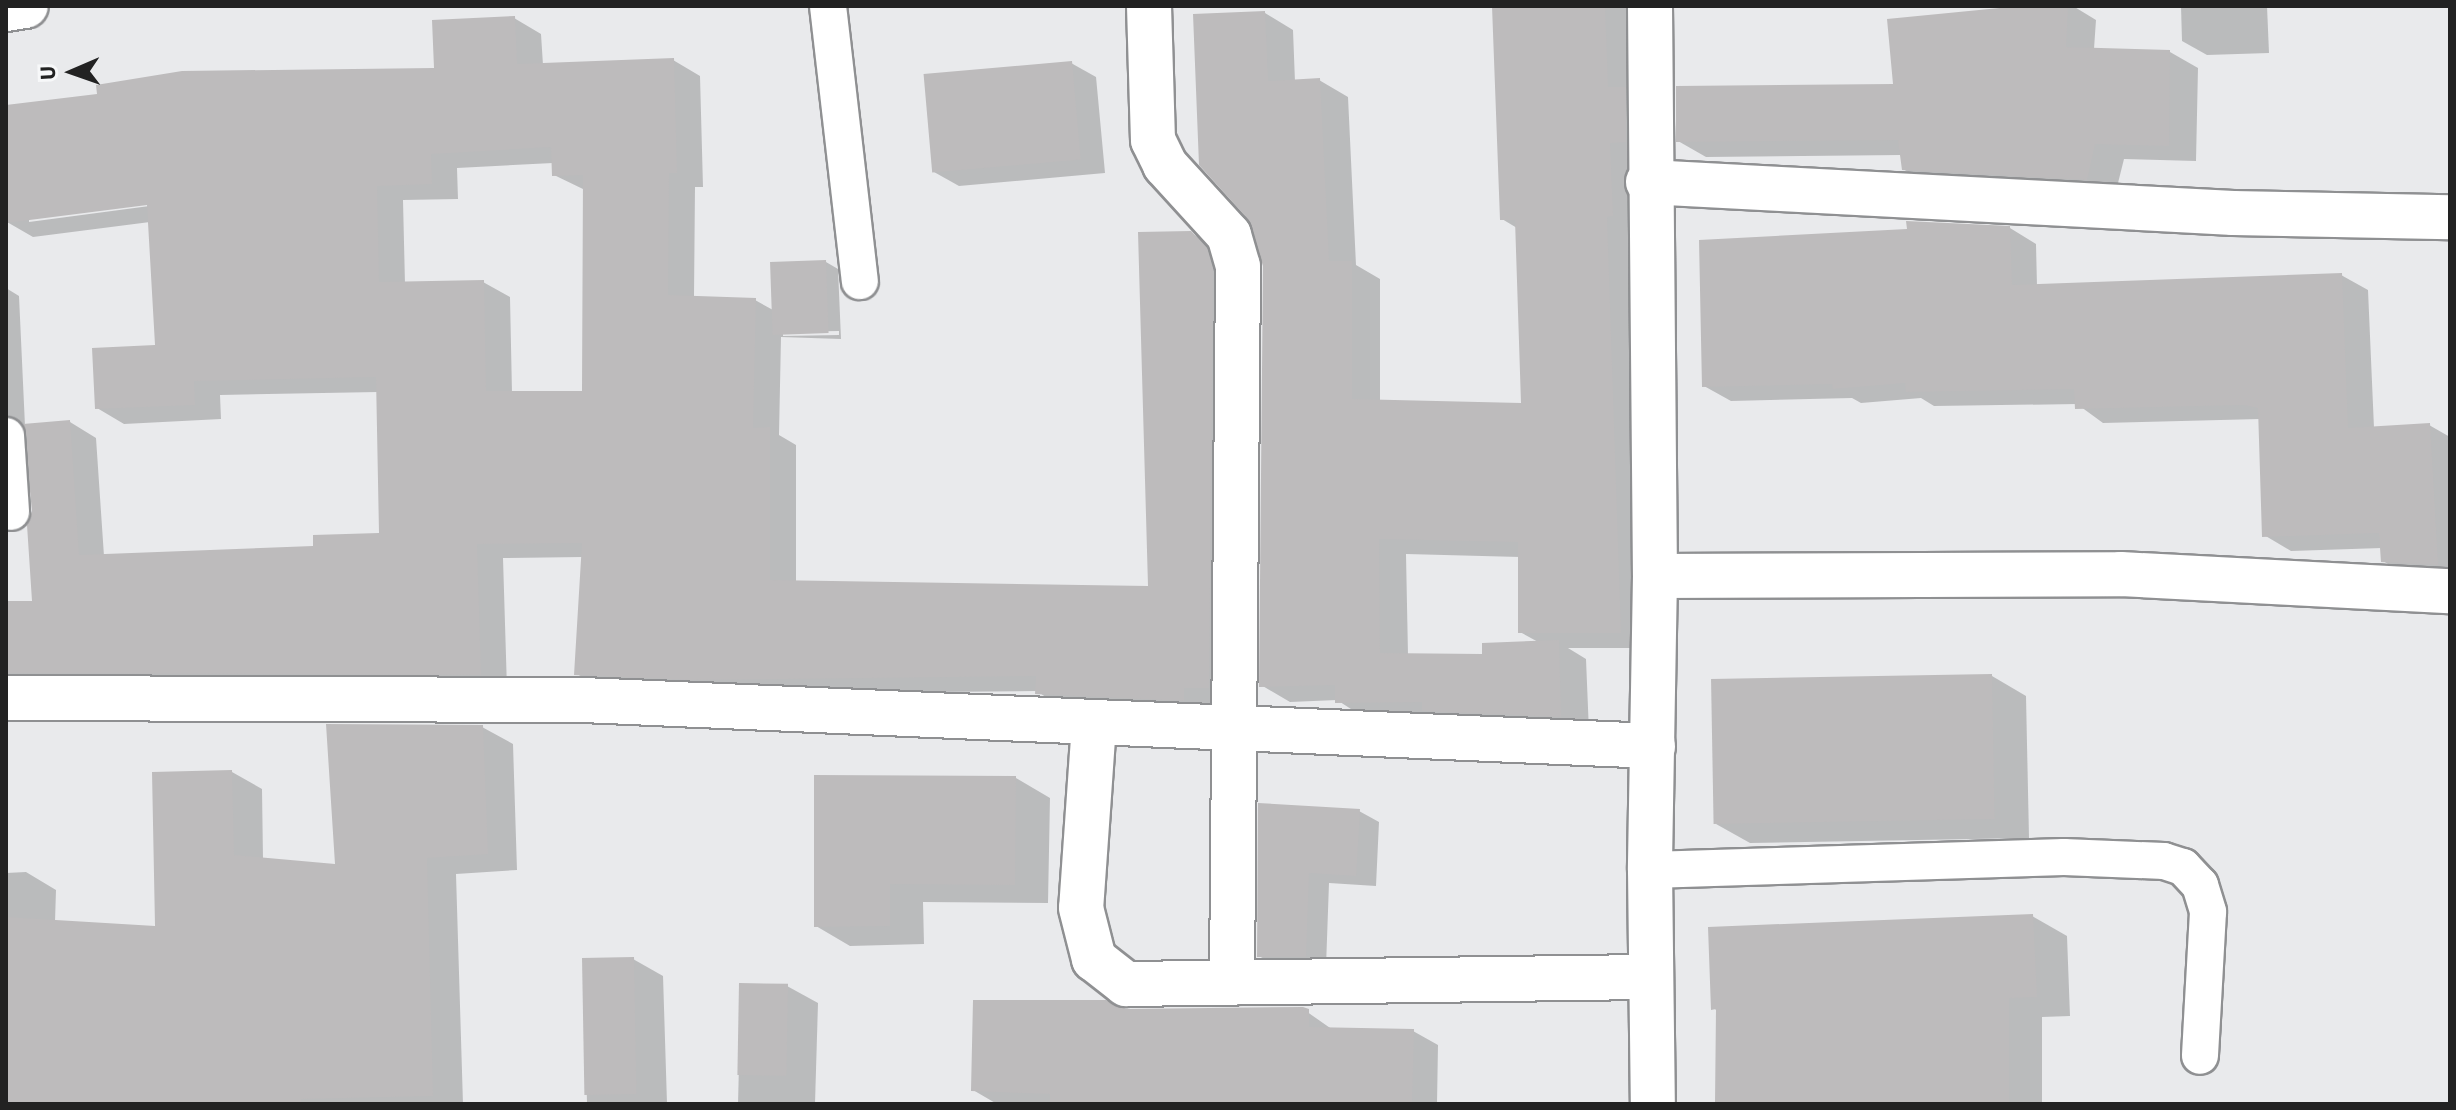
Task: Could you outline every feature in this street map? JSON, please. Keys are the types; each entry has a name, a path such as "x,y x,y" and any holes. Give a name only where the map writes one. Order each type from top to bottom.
{"street":[{"path":"6,9 26,6"},
{"path":"1149,6 1153,140 1165,165 1229,235 1238,266 1237,729 1232,983"},
{"path":"1650,6 1648,182 1655,576 1650,870 1653,1104"},
{"path":"1648,182 2233,213 2450,217"},
{"path":"1655,576 2121,574 2450,591"},
{"path":"6,698 583,700 1653,746"},
{"path":"1094,724 1081,908 1094,959 1126,984 1650,977"}],"lane":[{"path":"828,6 860,281"},
{"path":"6,436 11,512"},
{"path":"1650,870 2064,857 2164,861 2183,867 2200,885 2208,912 2200,1056"}],"building":[{"path":"1492,6 1605,6 1608,87 1626,87 1626,142 1610,143 1613,216 1607,217 1621,633 1518,633 1518,542 1379,539 1380,653 1482,654 1482,643 1559,640 1561,717 1422,711 1422,702 1335,703 1335,685 1259,687 1263,266 1248,219 1199,165 1193,14 1265,11 1268,81 1320,78 1329,261 1352,261 1352,399 1521,403 1515,220 1500,220"},
{"path":"2020,6 2068,6 2066,47 2170,50 2169,146 2095,144 2087,180 1902,170 1898,140 1676,142 1676,86 1893,84 1887,19"},
{"path":"515,16 517,64 674,58 677,173 669,173 668,295 756,298 753,428 770,427 770,580 1148,586 1138,232 1191,231 1207,248 1213,269 1209,688 1184,688 1184,701 1035,694 1036,676 690,680 574,675 582,543 477,544 481,675 6,673 6,601 32,601 27,525 32,511 23,424 70,420 79,555 313,546 313,535 379,533 376,377 194,381 195,405 95,409 92,348 155,345 147,205 6,223 6,105 97,94 96,85 182,71 434,68 432,20","holes":["551,147 552,176 583,175 582,391 486,391 484,280 379,282 377,186 432,184 431,154"]},
{"path":"1072,61 1081,160 932,173 924,74"},
{"path":"1906,221 2010,226 2012,285 2342,273 2348,428 2430,423 2438,565 2381,562 2379,533 2262,537 2258,408 2244,405 2075,409 2074,389 1906,392 1905,383 1833,389 1832,384 1702,387 1699,240 1907,229"},
{"path":"826,260 829,333 773,335 770,262"},
{"path":"1992,674 1995,819 1714,824 1711,679"},
{"path":"326,724 483,725 488,854 427,858 433,1096 301,1099 301,1104 6,1104 6,917 155,926 152,772 232,770 234,855 335,864"},
{"path":"814,775 1016,776 1015,885 890,884 890,926 814,927"},
{"path":"1258,803 1360,809 1356,876 1309,873 1306,957 1257,957"},
{"path":"2033,914 2037,997 2009,998 2009,1104 1715,1104 1716,1009 1711,1010 1708,927"},
{"path":"634,957 636,1094 584,1095 582,958"},
{"path":"739,983 788,984 786,1076 737,1075"},
{"path":"973,1000 1106,1000 1126,1009 1303,1007 1309,1009 1309,1027 1414,1029 1412,1104 1050,1104 1050,1094 971,1091"}]}
